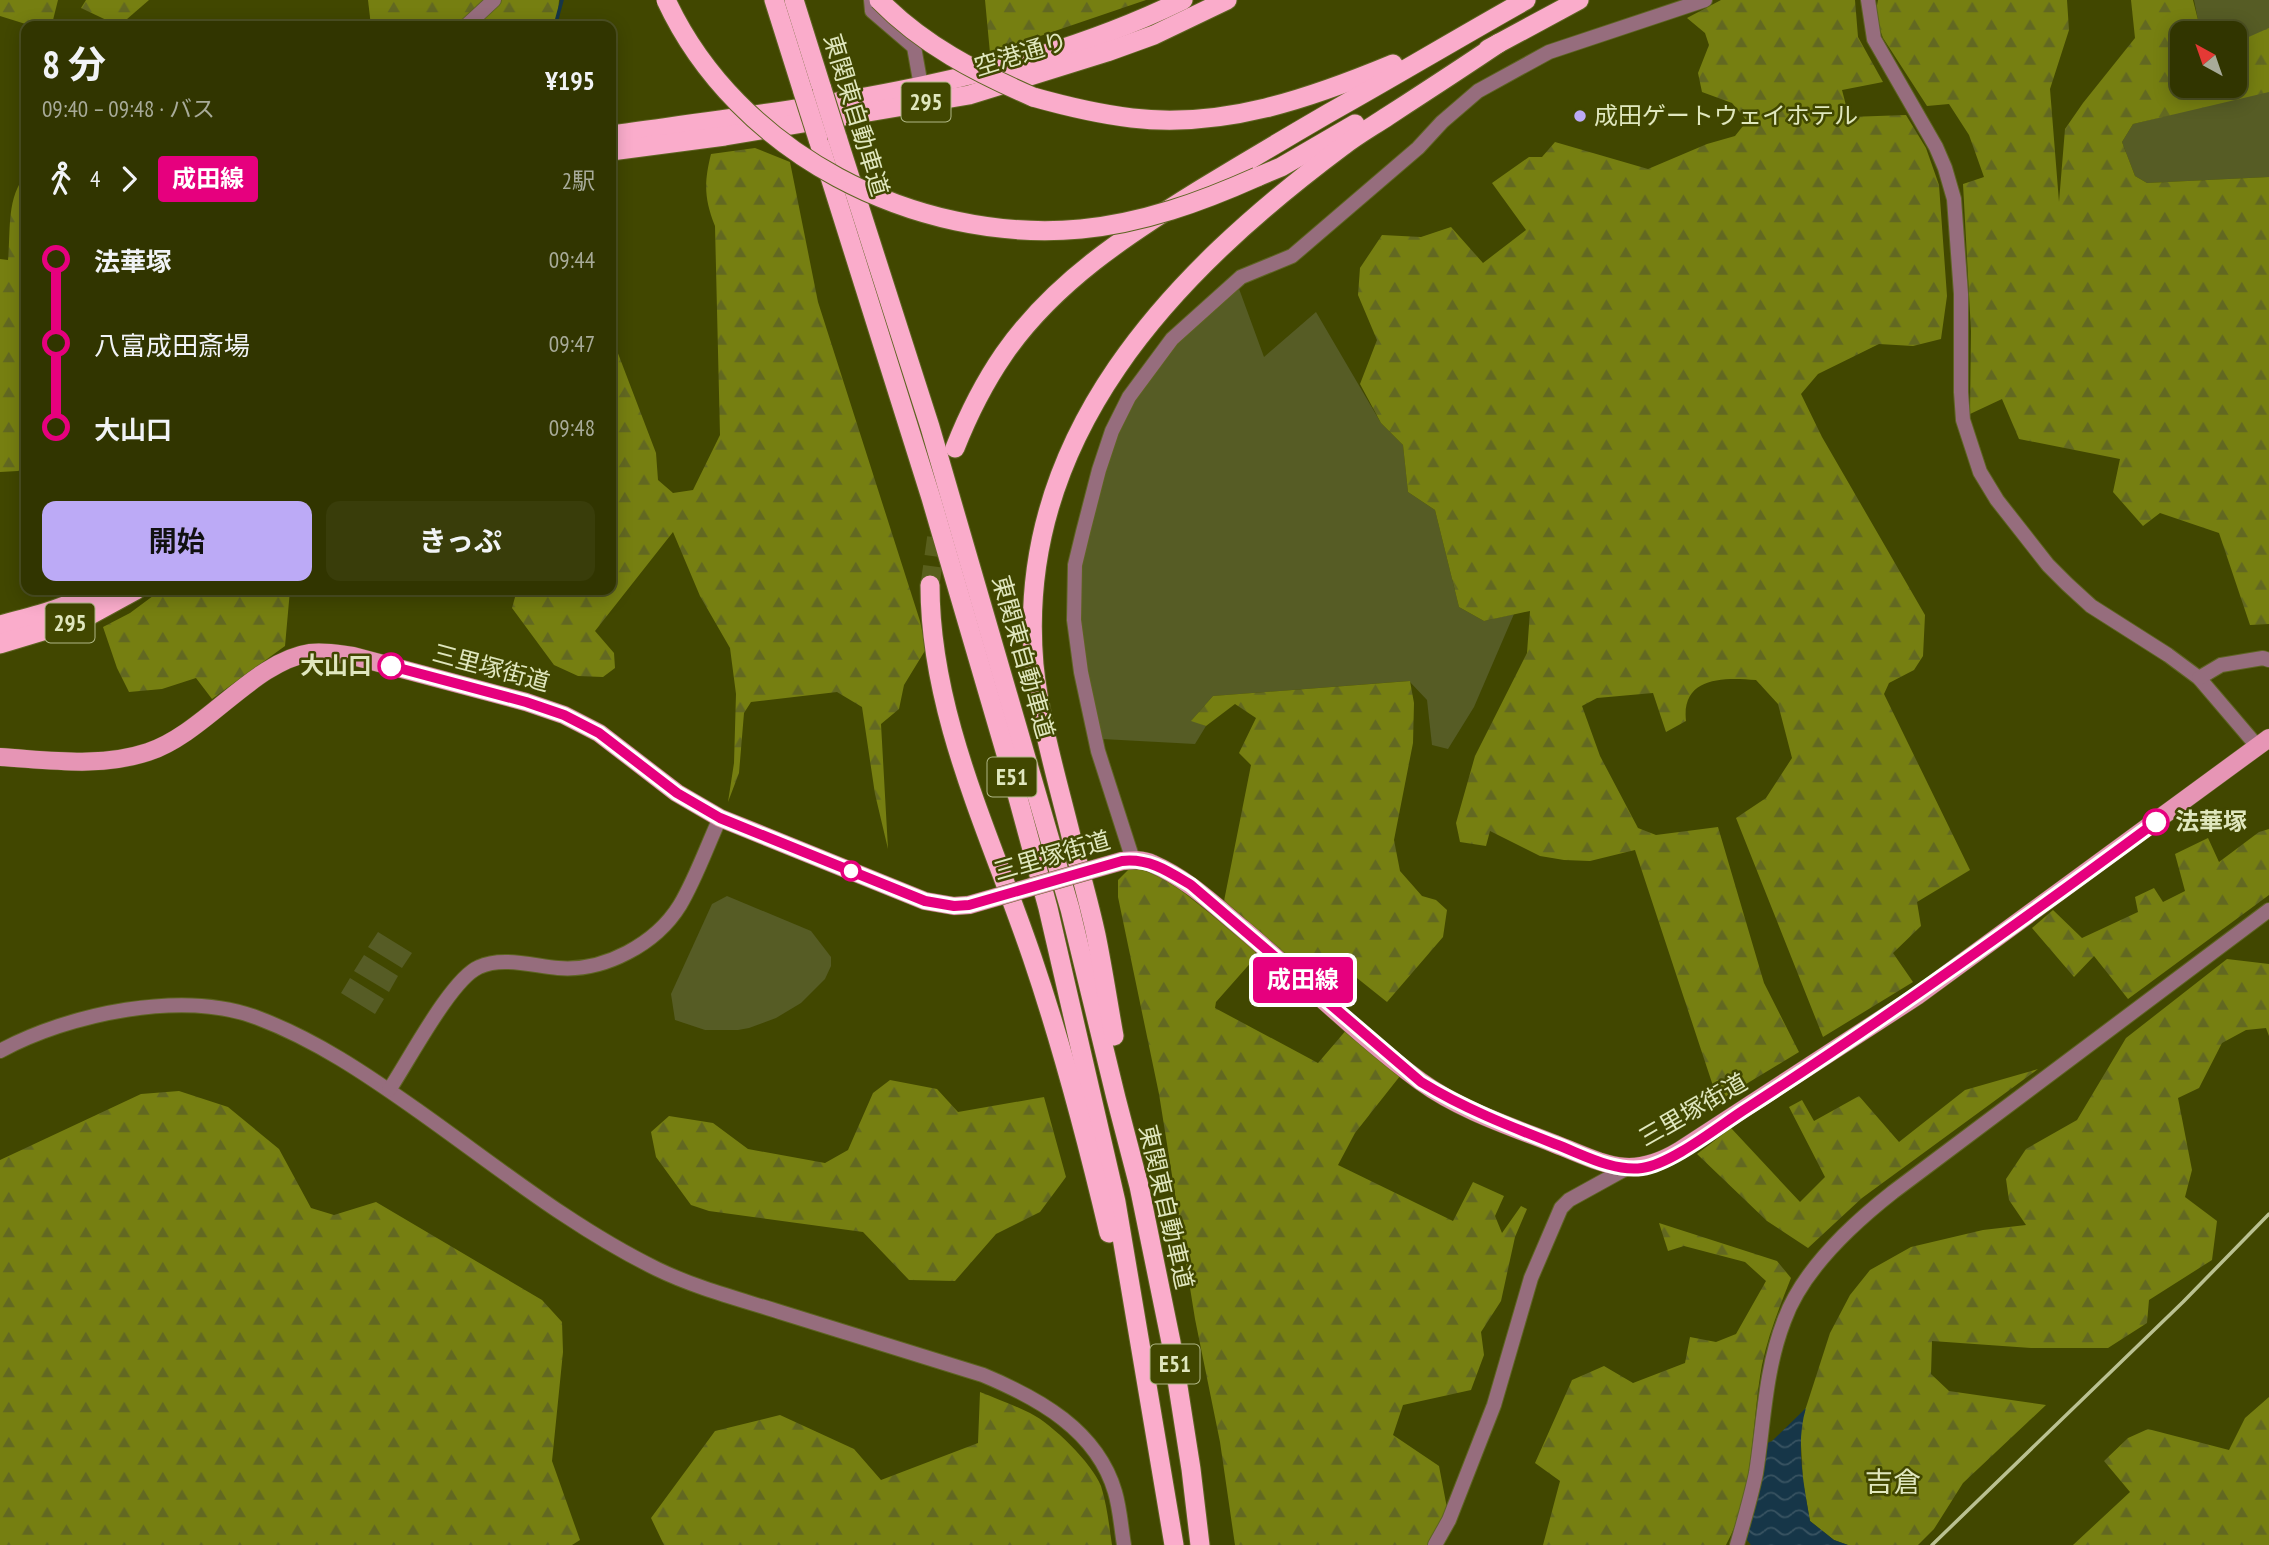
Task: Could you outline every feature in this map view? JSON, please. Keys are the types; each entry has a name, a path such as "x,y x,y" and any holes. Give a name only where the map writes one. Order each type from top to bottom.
{"highway":[{"path":"666,0 684,35 717,80 772,134 835,176 863,191 914,210 1007,229 1080,229 1114,225 1193,204 1281,167 1499,43 1577,2"},
{"name":"東関東自動車道","path":"774,0 812,91 827,138 1006,754 1048,908 1116,1202 1174,1545"},
{"name":"東関東自動車道","path":"794,0 812,91"},
{"path":"880,0 908,26 947,54 990,79 1032,97 1064,106 1133,118 1189,119 1230,115 1296,101 1468,32"},
{"name":"空港通り","path":"616,134 778,111 921,86 1056,50 1183,0"},
{"name":"空港通り","path":"616,150 725,136 968,95 1037,76 1154,35 1227,0"},
{"path":"955,448 977,400 1004,354 1031,320 1061,289 1094,261 1139,229 1273,144 1526,0"},
{"path":"1139,1185 1096,934 1039,701 1032,611 1039,544 1057,480 1083,422 1121,362 1171,298 1238,231 1346,144 1499,43"},
{"name":"東関東自動車道","path":"827,138 930,426 1070,909 1139,1185 1171,1342 1200,1545"},
{"path":"930,585 930,623 943,699 1032,957 1075,1096 1156,1429"},
{"name":"295","path":"0,625 51,611 90,595"},
{"name":"295","path":"0,644 83,619 126,595"}],"main road":[{"name":"三里塚街道","path":"0,757 86,763 116,760 150,752 183,734 274,666 308,653 325,652 353,656 526,702 564,715 599,733 677,793 720,818 925,901 954,906 969,905 1127,860 1152,863 1191,885 1386,1054 1446,1098 1592,1158 1627,1168 1640,1168 1663,1161 1917,996 2263,742"}],"street":[{"path":"471,21 494,0"},
{"path":"871,0 872,11 914,47 921,86"},
{"path":"1127,860 1098,751 1081,672 1074,620 1075,565 1099,470 1112,431 1129,397 1172,339 1241,276 1292,256 1418,148 1458,107 1495,79 1549,52 1705,0"},
{"path":"1868,0 1874,39 1936,147 1954,199 1961,294 1963,420 1980,472 1997,500 2039,555 2067,584 2091,606 2168,654 2199,678 2263,742"},
{"path":"2199,678 2221,664 2263,658 2269,660"},
{"path":"388,1090 455,986 477,967 505,962 561,968 583,967 625,953 647,940 671,917 681,903 720,818"},
{"path":"1737,1545 1756,1472 1772,1358 1784,1319 1806,1282 1837,1242 1851,1226 1904,1184 2269,910"},
{"path":"0,1051 49,1029 110,1012 159,1007 204,1007 257,1017 334,1053 580,1226 659,1270 724,1294 983,1375 1046,1405 1090,1445 1101,1462 1115,1490 1124,1545"},
{"path":"1435,1545 1449,1520 1494,1405 1531,1278 1561,1208 1569,1200 1627,1168"}],"green space":[{"path":"0,0 58,0 53,20 50,21 21,23 0,16"},
{"path":"86,0 149,0 125,21 108,21 81,8"},
{"path":"368,0 559,0 557,21 370,21"},
{"path":"985,0 1146,0 990,53"},
{"path":"1721,0 1855,0 1858,37 1883,82 1842,90 1849,117 1906,115 1926,148 1939,185 1947,296 1941,339 1913,346 1879,344 1818,374 1801,394 1822,437 1925,615 1923,656 1914,670 1889,683 1884,694 1970,870 1917,902 1921,926 1893,953 1913,982 1823,1037 1736,818 1766,798 1792,758 1778,704 1756,680 1718,680 1697,688 1686,706 1686,721 1666,732 1653,693 1597,698 1582,706 1600,756 1638,828 1656,835 1718,827 1764,983 1799,1052 1718,1101 1635,850 1590,861 1564,860 1540,856 1490,831 1486,846 1460,842 1456,823 1475,756 1527,653 1530,611 1484,621 1459,607 1435,510 1408,492 1403,445 1381,423 1360,384 1377,340 1358,295 1360,268 1382,235 1421,237 1451,227 1483,263 1526,230 1492,183 1529,157 1542,157 1555,142 1648,169 1707,144 1735,136 1747,121 1732,103 1702,92 1698,73 1709,45 1705,33 1687,18"},
{"path":"1878,0 2067,0 2069,30 2050,89 2059,202 2065,129 2135,38 2131,0 2193,0 2199,21 2170,21 2170,98 2244,98 2133,124 2122,142 2135,176 2147,183 2269,177 2269,624 2250,625 2219,533 2160,513 2143,526 2113,492 2120,459 2019,439 2002,399 1970,414 1971,331 1963,184 1984,177 1969,135 1949,104 1927,106 1883,38 1875,16"},
{"path":"2194,0 2269,0 2269,177 2147,183 2135,176 2122,142 2133,124 2225,101 2227,98 2247,98 2247,21 2198,20"},
{"path":"2269,28 2269,92 2247,97 2247,38"},
{"path":"755,148 790,162 818,302 920,621 926,649 904,685 899,709 881,724 888,849 875,794 862,707 837,692 751,702 744,713 739,773 728,802 734,763 736,694 730,648 700,596 673,532 595,631 614,653 615,668 603,677 578,676 554,665 512,608 516,595 616,595 616,348 656,453 658,480 673,493 693,490 720,435 715,226 707,199 706,182 711,154"},
{"path":"20,184 21,470 0,472 0,259 8,260 12,204"},
{"path":"1238,286 1264,357 1316,312 1381,423 1403,445 1408,492 1435,510 1459,607 1484,621 1514,614 1474,707 1448,749 1432,745 1427,700 1409,681 1213,696 1192,720 1206,726 1195,744 1102,739 1085,666 1079,597 1084,543 1117,433 1138,390 1164,354"},
{"path":"154,595 290,595 285,646 212,699 196,678 162,689 129,692 117,668 103,627 130,613"},
{"path":"1410,681 1414,703 1413,743 1394,840 1400,871 1422,896 1436,900 1447,910 1443,937 1387,1002 1347,970 1325,989 1229,909 1224,901 1251,765 1239,753 1256,718 1235,704 1206,726 1191,721 1213,696"},
{"path":"2269,829 2269,895 2128,999 2094,956 2074,977 2032,928 2053,910 2082,938 2138,912 2135,897 2154,888 2163,902 2185,891 2175,854 2208,838 2219,862 2259,832"},
{"path":"1128,870 1147,870 1163,876 1256,950 1254,959 1216,1002 1215,1008 1318,1063 1348,1028 1400,1076 1355,1133 1338,1165 1453,1221 1473,1182 1504,1196 1495,1216 1502,1233 1521,1206 1527,1209 1515,1237 1501,1301 1481,1332 1484,1355 1471,1390 1403,1405 1393,1435 1439,1466 1447,1508 1431,1545 1235,1545 1220,1442 1195,1319 1159,1094 1118,897 1118,880"},
{"path":"727,896 811,931 831,957 831,966 825,979 801,1003 776,1018 738,1030 705,1030 675,1020 671,994 712,904"},
{"path":"378,932 412,953 402,968 368,947"},
{"path":"364,955 398,976 389,992 354,971"},
{"path":"2227,959 2269,964 2269,1036 2266,1028 2246,1030 2222,1043 2199,1088 2178,1098 2192,1170 2185,1197 2217,1221 2212,1260 2149,1300 2147,1323 2108,1348 2031,1348 1932,1341 1931,1374 1949,1391 2046,1405 1963,1483 1934,1529 1918,1545 1848,1545 1834,1540 1810,1521 1803,1482 1800,1426 1830,1333 1850,1295 1870,1270 1911,1247 1983,1230 2026,1225 2009,1200 2006,1179 2026,1149 2077,1120 2126,1038"},
{"path":"350,978 384,999 375,1014 341,993"},
{"path":"2038,1069 1862,1198 1808,1248 1767,1221 1697,1154 1731,1128 1800,1202 1825,1177 1789,1107 1802,1100 1814,1121 1859,1096 1899,1142 1965,1090"},
{"path":"890,1080 937,1089 958,1112 1044,1097 1066,1177 1040,1212 996,1234 955,1281 909,1280 863,1232 709,1211 691,1205 656,1157 651,1132 669,1116 713,1123 748,1149 825,1163 848,1150 873,1093"},
{"path":"179,1091 228,1107 279,1149 311,1208 334,1215 376,1202 542,1300 562,1322 563,1352 552,1461 580,1540 572,1545 0,1545 0,1160 141,1094"},
{"path":"1659,1223 1777,1261 1791,1278 1765,1354 1758,1387 1747,1480 1735,1524 1726,1545 1543,1545 1560,1481 1535,1463 1572,1380 1604,1366 1633,1383 1685,1363 1690,1337 1716,1342 1736,1334 1766,1281 1745,1262 1684,1246 1668,1251"},
{"path":"980,1392 1039,1418 1060,1435 1089,1466 1101,1486 1112,1545 664,1545 651,1518 715,1431 780,1415 854,1449 881,1480 978,1443"},
{"path":"2269,1397 2269,1545 2073,1545 2130,1492 2104,1461 2128,1438 2148,1429 2229,1450 2245,1418"}],"water":[{"path":"1806,1408 1801,1450 1810,1521 1834,1540 1848,1545 1751,1545 1743,1535 1765,1444 1772,1441"}],"waterway":[{"path":"556,21 562,0"}],"tunnel":[{"path":"930,585 939,520"}],"railway":[{"path":"1932,1545 2183,1302 2269,1214"}],"bus line":[{"name":"成田線","path":"391,666 526,702 564,715 599,733 677,793 720,818 925,901 942,905 969,905 1122,861 1152,863 1191,885 1421,1082 1446,1098 1486,1116 1592,1158 1627,1168 1652,1166 1663,1161 1767,1095 1917,996 2156,822"}],"place":[{"name":"成田ゲートウェイホテル","path":"1580,116"},
{"name":"大山口","path":"391,666"},
{"name":"法華塚","path":"2156,822"}],"district":[{"name":"吉倉","path":"1893,1482"}]}
